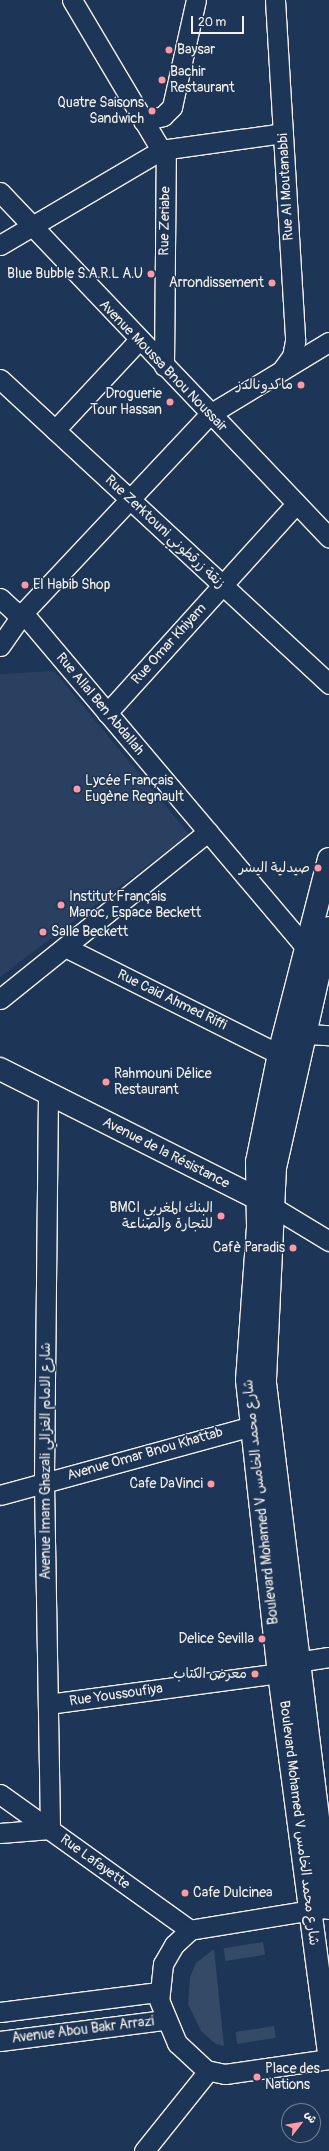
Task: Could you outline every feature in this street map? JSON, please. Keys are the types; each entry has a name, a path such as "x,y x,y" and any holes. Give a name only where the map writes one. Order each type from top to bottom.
{"main road":[{"name":"Boulevard Mohamed V شارع محمد الخامس","path":"266,1203 257,1162 279,1054 319,970 329,859"},
{"name":"Boulevard Mohamed V شارع محمد الخامس","path":"329,928 319,970 307,1034 266,1203 247,1380 259,1423 297,1662 323,1909 329,2054"},
{"name":"Avenue de la Résistance","path":"0,1069 266,1203"},
{"name":"Boulevard Mohamed V شارع محمد الخامس","path":"259,1423 279,1673 323,1909"}],"street":[{"path":"72,0 143,121 163,149"},
{"path":"143,121 163,116 172,107 196,0"},
{"name":"Rue Al Moutanabbi","path":"275,0 295,341 292,356 282,370"},
{"path":"0,245 163,149 283,133"},
{"name":"Rue Zeriabe","path":"163,149 164,366"},
{"name":"Avenue Moussa Bnou Noussair","path":"0,192 139,340 329,538"},
{"path":"55,430 139,340"},
{"path":"0,646 12,612 130,500 210,414 329,342"},
{"name":"Rue Zerktouni زنقة زرقطوني","path":"0,379 329,684"},
{"name":"Rue Omar Khiyam","path":"107,712 296,504"},
{"name":"Rue Allal Ben Abdallah","path":"0,598 107,712 208,832 319,970"},
{"path":"0,999 208,832"},
{"name":"Rue Caid Ahmed Riffi","path":"65,946 279,1054"},
{"path":"307,1034 329,1035"},
{"name":"Avenue Imam Ghazali شارع الامام الغزالي","path":"48,1093 44,1483 50,1829"},
{"name":"Avenue de la Résistance","path":"266,1203 329,1241"},
{"name":"Avenue Omar Bnou Khattab","path":"0,1495 259,1423"},
{"path":"297,1662 329,1657"},
{"name":"Rue Youssoufiya","path":"48,1704 279,1673"},
{"name":"Rue Lafayette","path":"0,1794 190,1930"},
{"path":"0,1833 50,1829"},
{"path":"323,1909 190,1930 169,1952 159,1977 159,1992 165,2020 187,2056 208,2071 225,2074 329,2059"},
{"name":"Avenue Abou Bakr Arrazi","path":"0,2012 159,1992"},
{"name":"Avenue Abou Bakr Arrazi","path":"0,2041 165,2020"},
{"path":"144,2151 208,2071"}],"shaded area":[{"name":"Lycée Français Eugène Regnault","path":"54,671 189,834 0,977 0,674"},
{"path":"263,1942 265,1955 226,1961 223,1948"},
{"path":"214,1949 224,2046 216,2044 201,2031 188,2004 190,1977 196,1963"},
{"path":"274,2026 276,2038 237,2044 235,2032"}],"place":[{"name":"Baysar","path":"169,50"},
{"name":"Bachir Restaurant","path":"162,80"},
{"name":"Quatre Saisons Sandwich","path":"152,111"},
{"name":"Blue Bubble S.A.R.L A.U","path":"151,274"},
{"name":"Arrondissement","path":"272,283"},
{"name":"ماكدونالدز","path":"301,385"},
{"name":"Droguerie Tour Hassan","path":"170,402"},
{"name":"El Habib Shop","path":"25,585"},
{"name":"Lycée Français Eugène Regnault","path":"77,789"},
{"name":"صيدلية اليسر","path":"318,868"},
{"name":"Institut Français Maroc, Espace Beckett","path":"61,905"},
{"name":"Salle Beckett","path":"43,932"},
{"name":"Rahmouni Délice Restaurant","path":"106,1082"},
{"name":"BMCI البنك المغربي للتجارة والصناعة","path":"221,1216"},
{"name":"Cafè Paradis","path":"293,1248"},
{"name":"Cafe DaVinci","path":"211,1484"},
{"name":"Delice Sevilla","path":"262,1639"},
{"name":"معرض الكتاب","path":"255,1674"},
{"name":"Cafe Dulcinea","path":"185,1893"},
{"name":"Place des Nations","path":"257,2077"}]}
